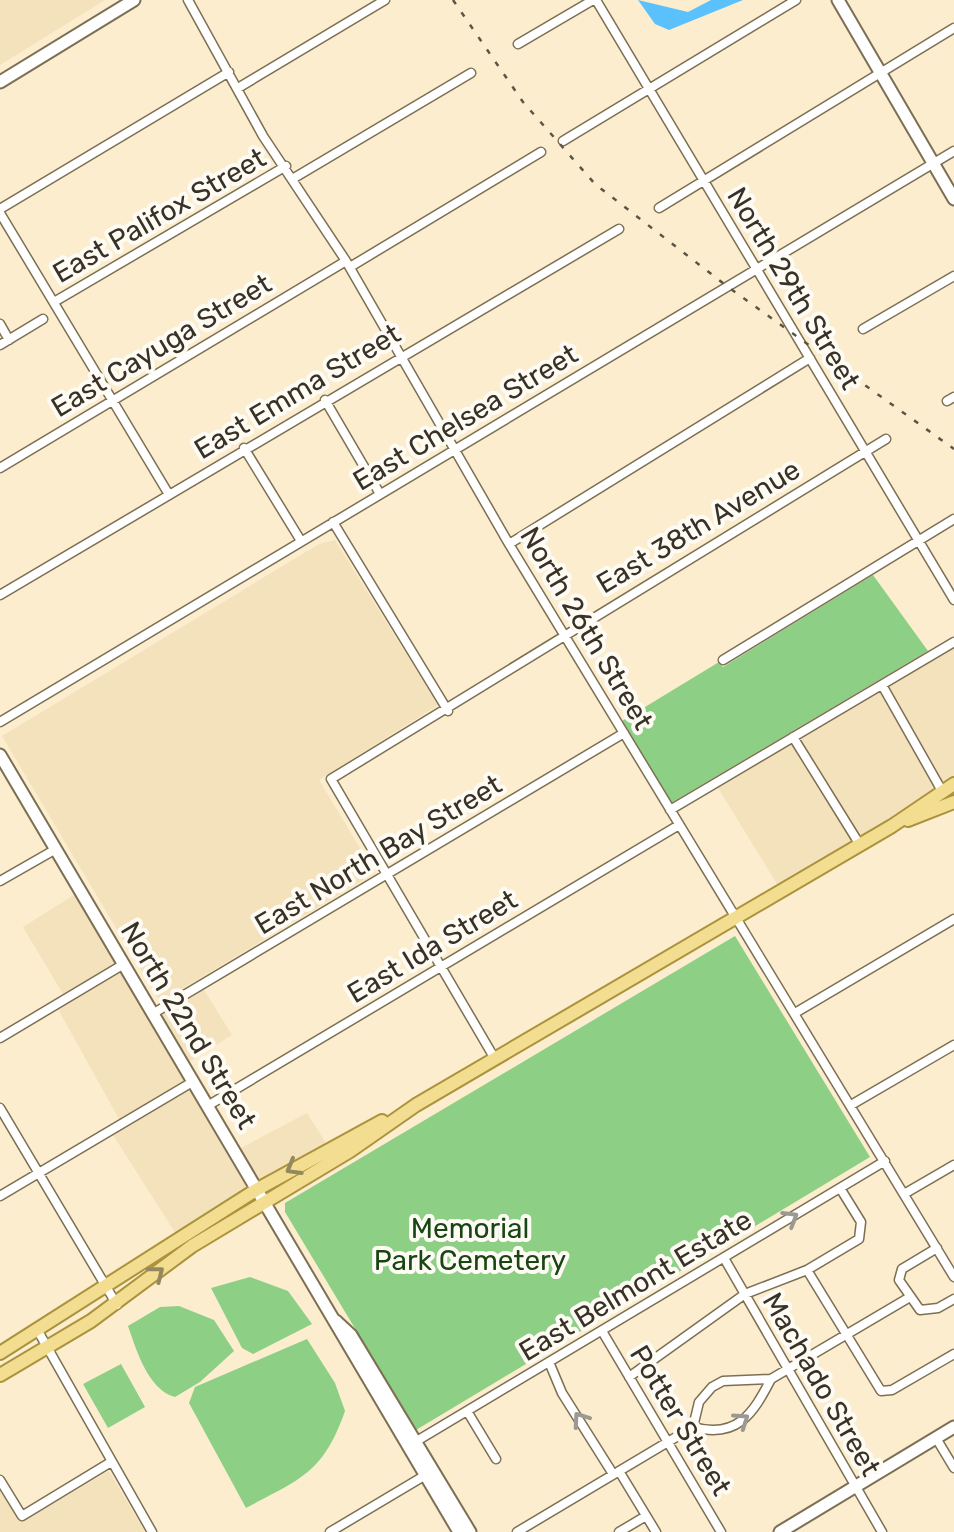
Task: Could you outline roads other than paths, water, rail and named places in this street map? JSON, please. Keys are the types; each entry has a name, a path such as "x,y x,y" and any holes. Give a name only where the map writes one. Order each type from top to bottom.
{"main road":[{"path":"0,82 134,0"},
{"path":"838,0 954,200"},
{"name":"North 22nd Street","path":"0,755 256,1190 335,1320 351,1335 459,1532"},
{"path":"0,1375 116,1304 192,1246 416,1105 892,826 948,788"},
{"path":"892,826 954,802"},
{"path":"0,1352 107,1288 256,1190 330,1147 416,1105"},
{"path":"780,1532 954,1427"},
{"name":"North 22nd Street","path":"429,1473 470,1532"}],"street":[{"name":"North 26th Street","path":"188,0 263,136 348,264 509,544 954,1276"},
{"path":"238,88 385,0"},
{"path":"518,44 594,0"},
{"name":"North 29th Street","path":"594,0 954,600"},
{"path":"563,141 796,0"},
{"path":"658,208 954,28"},
{"path":"168,493 0,211 229,72"},
{"name":"East Palifox Street","path":"294,178 471,73"},
{"name":"East Chelsea Street","path":"0,722 954,151"},
{"name":"East Cayuga Street","path":"0,468 541,152"},
{"name":"East Palifox Street","path":"54,302 286,166"},
{"name":"East Emma Street","path":"0,595 619,229"},
{"path":"863,330 954,276"},
{"path":"0,346 44,318"},
{"path":"0,324 9,340"},
{"path":"509,544 810,358"},
{"path":"325,400 380,494"},
{"name":"East 38th Avenue","path":"387,876 331,779 886,438"},
{"path":"244,448 302,541"},
{"path":"723,660 954,519"},
{"path":"332,522 448,710"},
{"path":"670,810 954,642"},
{"path":"882,684 948,788"},
{"name":"East North Bay Street","path":"154,1014 624,733"},
{"path":"793,737 860,845"},
{"name":"East Ida Street","path":"209,1106 679,825"},
{"path":"0,882 56,849"},
{"path":"387,876 495,1059"},
{"path":"796,1013 954,918"},
{"path":"0,1038 124,964"},
{"path":"852,1105 954,1045"},
{"path":"0,1196 194,1081"},
{"path":"0,1108 116,1304"},
{"name":"East Belmont Estate","path":"412,1444 885,1161"},
{"path":"904,1194 954,1165"},
{"path":"630,1377 745,1294 807,1270 862,1234 860,1222 840,1188"},
{"path":"937,1248 899,1273 920,1310 954,1299"},
{"name":"Machado Street","path":"724,1258 882,1532"},
{"path":"807,1270 881,1391 892,1390 954,1354"},
{"path":"517,1532 693,1427 720,1431 738,1426 755,1412 771,1380 910,1298"},
{"path":"38,1330 152,1532"},
{"name":"Potter Street","path":"602,1331 720,1532"},
{"path":"549,1362 562,1393 656,1532"},
{"path":"693,1427 699,1402 712,1387 723,1381 771,1380"},
{"path":"467,1411 496,1459"},
{"path":"936,1438 954,1468"},
{"path":"0,1480 22,1516 111,1462"},
{"path":"330,1532 429,1473"},
{"path":"619,1532 646,1516"}],"water":[{"path":"638,0 688,12 711,0 743,0 669,30 655,24"}],"railway":[{"path":"453,0 523,102 595,184 728,287 954,449"}],"park label":[{"name":"Memorial Park Cemetery","path":"470,1244"}]}
